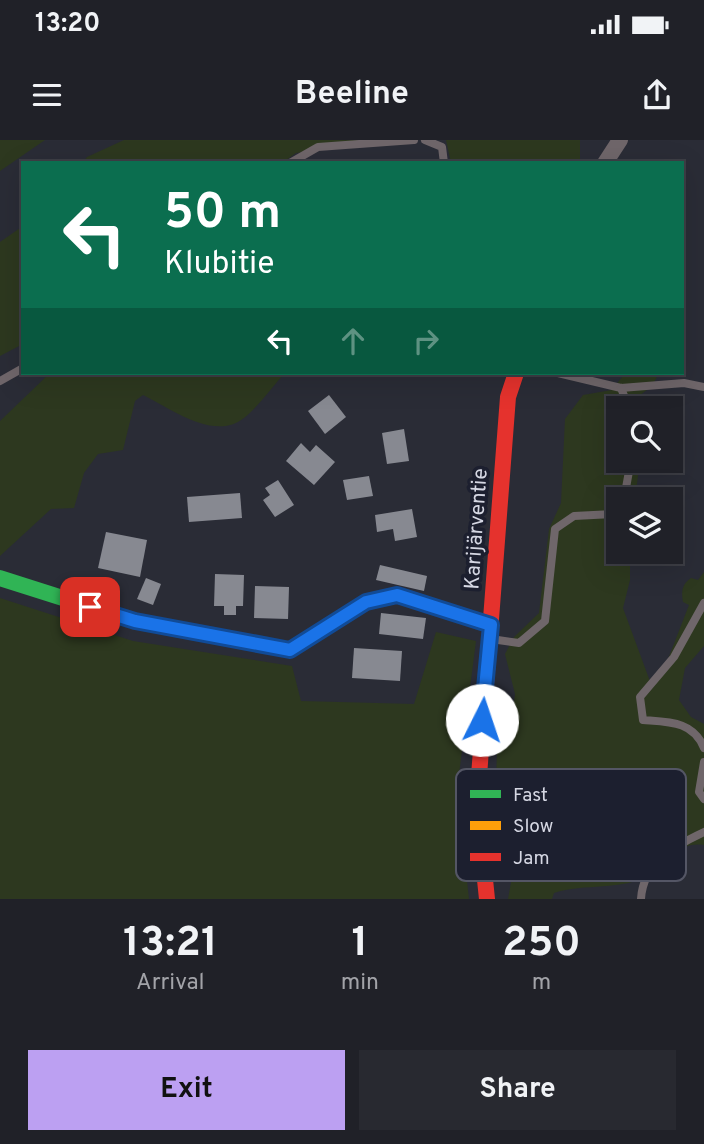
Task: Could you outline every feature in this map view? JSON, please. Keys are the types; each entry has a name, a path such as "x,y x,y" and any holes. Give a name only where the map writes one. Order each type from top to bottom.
{"street":[{"path":"606,161 620,140"},
{"name":"Karijärventie","path":"480,769 508,397 515,375"},
{"path":"0,578 135,621 290,650 366,602 397,595 490,632"},
{"name":"Karijärventie","path":"485,881 487,899"}],"lane":[{"path":"294,161 318,147 414,140"},
{"path":"425,140 442,147 444,161"},
{"path":"0,381 21,369"},
{"path":"566,375 621,388 684,383 704,387"},
{"path":"621,388 624,396"},
{"path":"490,632 519,643 545,621 555,530 574,516 606,514"},
{"path":"704,603 674,657 640,697 643,720 679,723 699,736 704,748"},
{"path":"704,762 699,792 704,799"},
{"path":"686,840 704,832"},
{"path":"641,899 645,881"}],"green space":[{"path":"0,140 45,140 0,171"},
{"path":"124,140 379,140 296,153 285,161 84,161"},
{"path":"446,140 580,140 580,161 451,161"},
{"path":"21,227 21,345 0,356 0,242"},
{"path":"48,375 283,375 244,418 219,426 192,420 143,395 135,401 123,450 98,454 84,473 74,508 51,509 0,556 0,421"},
{"path":"623,375 658,375 652,386 639,396 606,396 606,473 638,473 637,487 606,487 606,564 630,564 630,580 623,608 651,684 661,677 689,605 683,602 684,586 691,578 698,580 704,572 704,646 685,668 679,700 691,717 704,724 704,845 686,847 686,769 496,769 497,750 511,725 515,694 505,654 514,637 539,613 549,529 561,503 565,419 583,395 612,390"},
{"path":"0,598 133,641 292,666 301,701 414,704 436,632 476,641 460,769 456,769 456,881 467,881 469,899 0,899"},
{"path":"511,881 635,881 566,890 554,893 552,899 508,899"}],"building":[{"path":"329,395 346,417 325,434 308,411"},
{"path":"404,429 409,461 387,464 382,433"},
{"path":"301,443 310,452 316,445 335,462 314,485 286,461"},
{"path":"369,476 373,496 347,500 343,480"},
{"path":"278,480 294,505 275,517 263,500 270,495 265,488"},
{"path":"240,493 242,518 189,522 187,497"},
{"path":"412,509 417,537 395,541 393,529 377,532 375,515"},
{"path":"106,532 147,540 140,577 98,568"},
{"path":"380,565 427,576 424,591 376,580"},
{"path":"215,574 244,575 243,606 236,606 236,615 224,615 224,606 214,606"},
{"path":"146,578 161,584 153,605 137,599"},
{"path":"255,586 289,587 288,619 254,618"},
{"path":"381,613 426,618 423,639 379,634"},
{"path":"354,648 402,651 400,681 352,678"}],"traffic: fast":[{"path":"0,578 135,621 290,650 342,617"}],"traffic: slow":[{"path":"342,617 366,602 397,595 491,625"}],"traffic: jam":[{"path":"480,769 508,397 515,375"},
{"path":"485,881 487,899"}],"route":[{"path":"90,607 135,621 290,650 366,602 397,595 491,625 482,720"}]}
